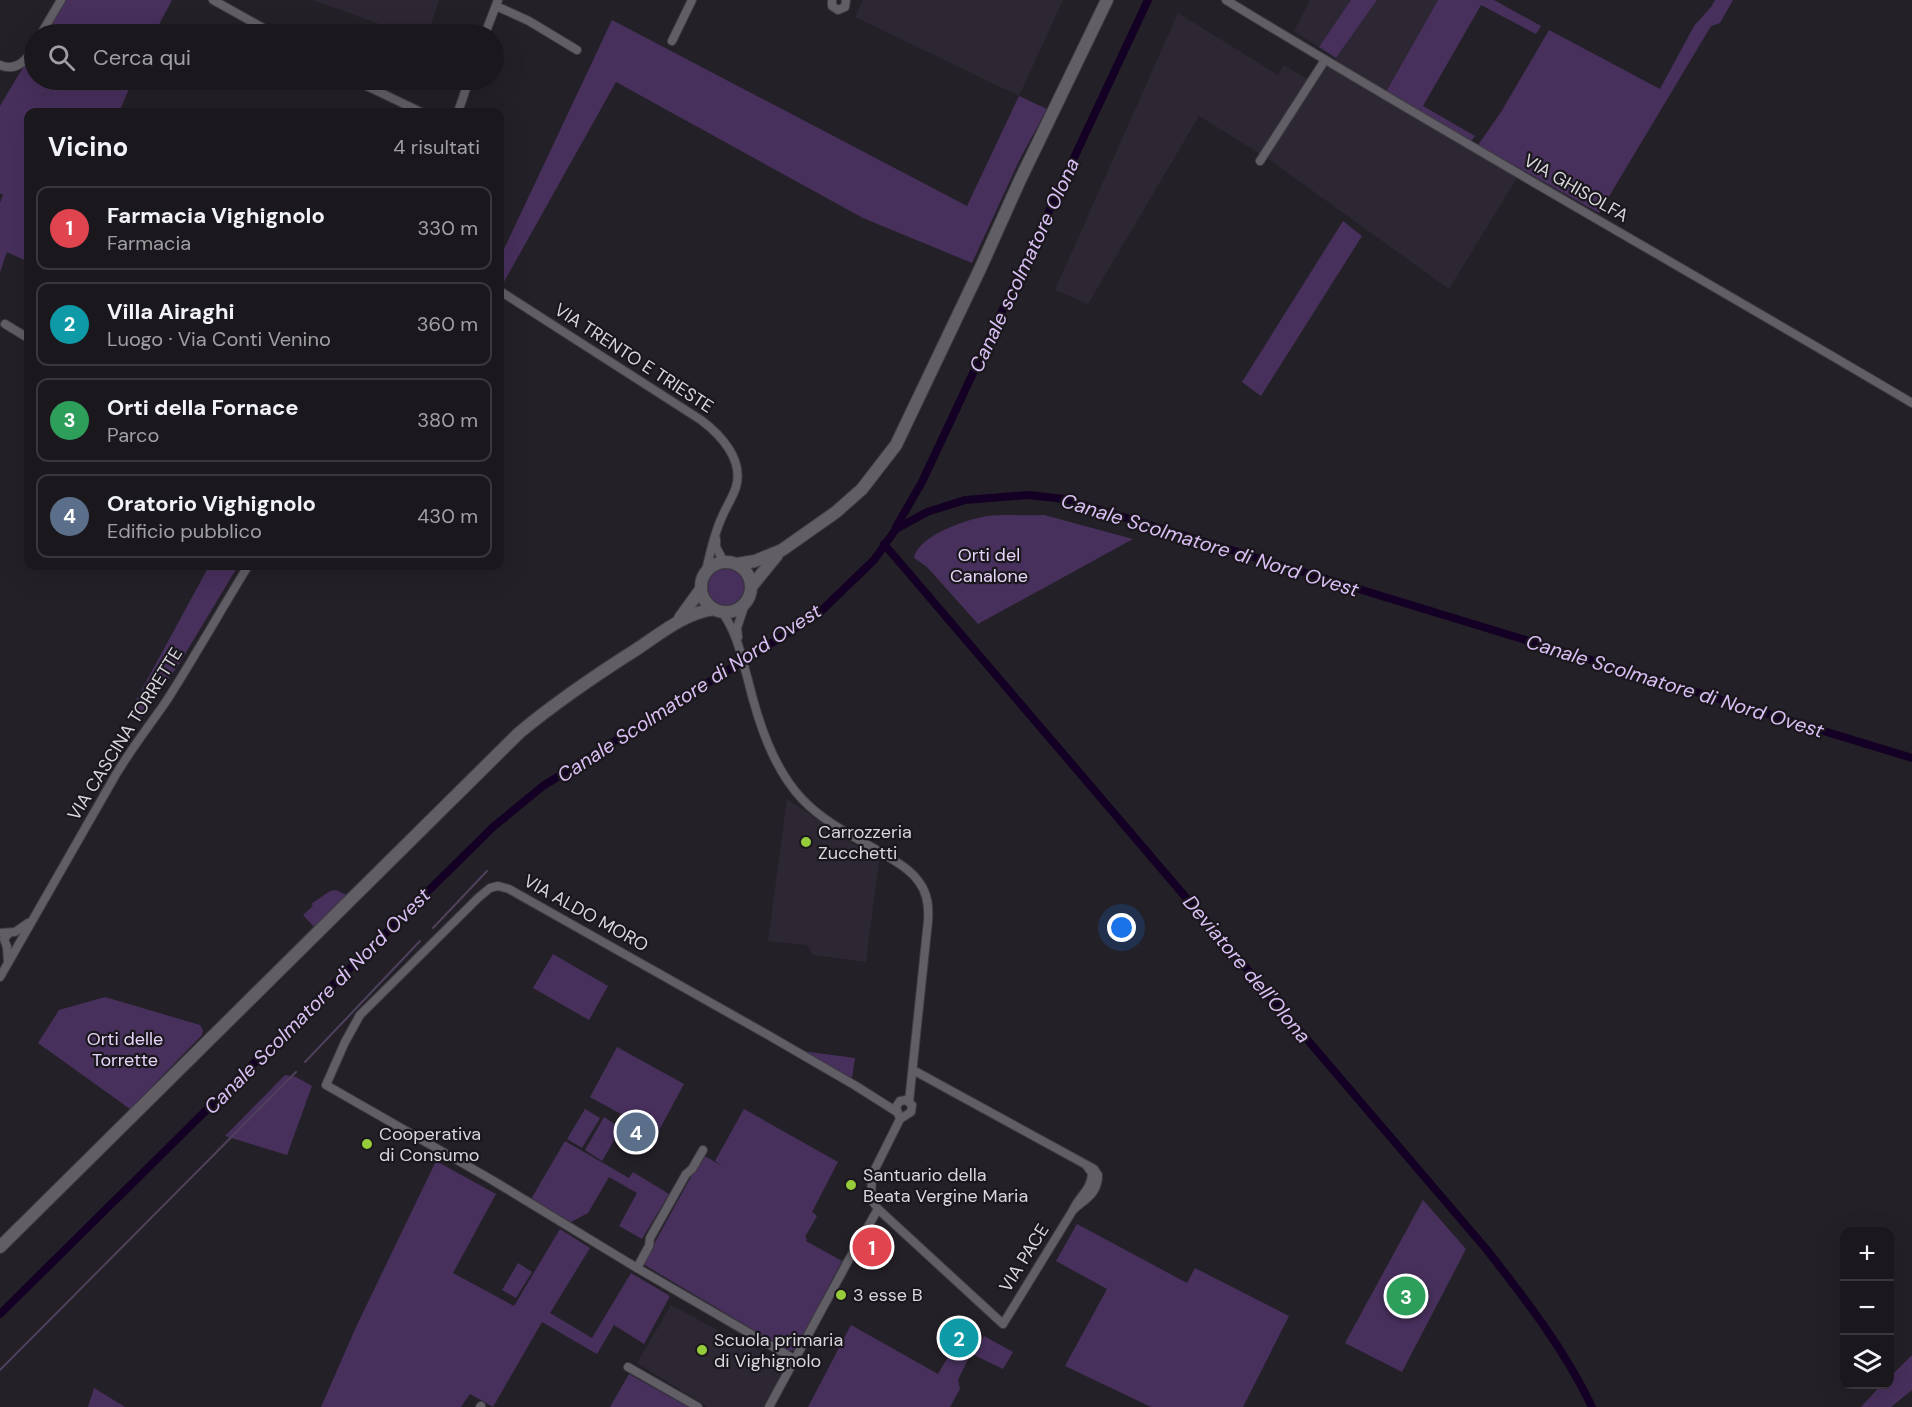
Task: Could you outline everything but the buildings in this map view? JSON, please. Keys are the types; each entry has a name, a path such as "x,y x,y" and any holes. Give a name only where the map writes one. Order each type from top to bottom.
{"main road":[{"path":"718,610 706,602 701,589 706,571 714,565 755,561 782,550 856,495 896,445 1106,1"},
{"path":"751,587 782,550"},
{"path":"0,1247 519,733 560,701 697,612 732,611 745,604 751,587 748,575 730,563"},
{"path":"676,624 701,589"}],"street":[{"path":"47,24 61,0"},
{"path":"213,0 256,24"},
{"path":"672,41 692,0"},
{"path":"832,0 832,6 838,10 845,7 846,0"},
{"name":"VIA GHISOLFA","path":"1226,0 1389,100 1711,284 1912,403"},
{"path":"489,24 497,3 576,50"},
{"path":"1260,160 1325,60"},
{"path":"0,65 17,67 24,61"},
{"path":"375,90 413,108"},
{"path":"460,108 466,90"},
{"name":"VIA TRENTO E TRIESTE","path":"504,294 701,420 719,436 732,454 737,466 738,479 716,532 706,571"},
{"path":"5,324 24,336"},
{"path":"716,532 716,546 730,563"},
{"name":"VIA CASCINA TORRETTE","path":"0,976 131,750 187,668 246,570"},
{"path":"745,604 737,628 738,641 748,682 780,770 792,788 815,811 903,867 917,879 928,904 911,1090 872,1175 871,1199 878,1209 769,1407"},
{"path":"718,610 729,621 738,641"},
{"name":"VIA ALDO MORO","path":"637,1268 492,1180 326,1085 360,1015 477,898 490,888 498,886 509,889 888,1105 902,1110"},
{"name":"VIA CASCINA TORRETTE","path":"8,932 31,921"},
{"path":"4,942 12,948 19,944 19,935 8,932 5,936 4,942 8,963"},
{"name":"VIA PACE","path":"878,1209 1003,1324 1079,1198 1090,1186 1092,1173 1086,1164 913,1070"},
{"path":"703,1150 692,1169 686,1174 637,1268 794,1359"},
{"path":"628,1367 698,1407"}],"shaded area":[{"path":"313,0 439,0 431,24 379,24"},
{"path":"863,0 1063,0 1019,96 855,17"},
{"path":"1310,0 1351,0 1319,47 1294,31"},
{"path":"1377,0 1438,0 1386,92 1521,171 1449,289 1267,158 1199,116 1088,304 1055,290 1178,13 1278,75 1284,65 1308,80 1319,61 1330,67"},
{"path":"787,799 879,861 866,962 813,955 807,945 768,941"},
{"name":"Scuola primaria di Vighignolo","path":"671,1305 728,1336 730,1333 786,1366 764,1407 708,1407 637,1363"}],"green space":[{"path":"62,0 172,0 159,24 49,24"},
{"path":"1351,0 1377,0 1336,58 1319,47"},
{"path":"1438,0 1494,0 1541,26 1536,34 1481,5 1423,106 1475,136 1471,141 1386,92"},
{"path":"1715,0 1733,0 1720,23 1711,26 1599,213 1478,145 1501,112 1549,30 1660,89 1694,26"},
{"path":"612,20 967,206 1019,96 1047,109 1020,159 972,263 863,218 616,82 504,282 504,249"},
{"path":"24,66 24,90 129,90 121,108 24,108 24,260 7,252 0,272 0,203 3,195 0,193 0,106"},
{"path":"1343,221 1362,236 1261,396 1242,382"},
{"name":"Orti del Canalone","path":"995,515 1044,515 1133,539 978,624 927,567 914,558 924,542 934,535 969,521"},
{"path":"726,569 739,574 744,587 739,600 726,605 713,600 708,587 713,574"},
{"path":"207,570 236,570 179,664 139,721 128,715"},
{"path":"336,890 347,895 314,927 303,915 313,906 311,904 330,891"},
{"path":"553,954 608,986 589,1020 533,988"},
{"name":"Orti delle Torrette","path":"105,997 200,1025 203,1030 202,1035 130,1109 38,1043 59,1010"},
{"path":"617,1047 684,1084 657,1134 590,1097"},
{"path":"802,1051 855,1058 852,1078"},
{"path":"285,1075 296,1077 312,1086 287,1155 225,1136"},
{"path":"585,1109 600,1118 582,1148 567,1139"},
{"path":"744,1109 838,1162 812,1212 817,1216 805,1237 806,1241 842,1261 795,1350 789,1351 643,1264 703,1155 722,1166 715,1161"},
{"path":"604,1117 621,1128 602,1161 585,1150"},
{"path":"565,1141 629,1178 633,1172 669,1194 642,1239 619,1226 637,1193 609,1177 588,1213 571,1222 531,1199"},
{"path":"436,1161 496,1194 453,1273 514,1306 560,1229 590,1248 550,1313 592,1338 631,1273 670,1296 644,1344 614,1325 597,1354 542,1322 493,1407 470,1394 461,1407 321,1407 356,1327"},
{"path":"1423,1200 1466,1249 1402,1372 1345,1343"},
{"path":"1077,1224 1187,1283 1195,1268 1289,1316 1243,1407 1151,1407 1065,1366 1107,1289 1056,1261"},
{"path":"518,1263 532,1272 516,1298 502,1290"},
{"path":"851,1325 938,1374 955,1345 971,1353 958,1380 960,1389 950,1407 808,1407"},
{"path":"984,1336 1013,1352 1003,1369 974,1355"},
{"path":"1912,1355 1912,1390 1891,1407 1861,1407 1877,1389 1894,1389 1894,1373"},
{"path":"629,1374 688,1407 610,1407"},
{"path":"94,1388 125,1407 88,1407"}],"waterway":[{"name":"Canale scolmatore Olona","path":"896,527 922,482 1148,0"},
{"name":"Canale Scolmatore di Nord Ovest","path":"0,1314 493,827 543,786 818,614 874,560 896,529 927,512 965,500 1029,495 1064,499 1912,758"},
{"name":"Deviatore dell'Olona","path":"884,544 1487,1250 1557,1345 1592,1407"},
{"path":"433,928 487,871"},
{"path":"305,1062 420,941"},
{"path":"0,1370 296,1072"}],"place":[{"name":"Carrozzeria Zucchetti","path":"806,842"},
{"name":"Oratorio Vighignolo","path":"636,1132"},
{"name":"Cooperativa di Consumo","path":"367,1144"},
{"name":"Santuario della Beata Vergine Maria","path":"851,1185"},
{"name":"Farmacia Vighignolo","path":"872,1247"},
{"name":"3 esse B","path":"841,1295"},
{"name":"Orti della Fornace","path":"1406,1296"},
{"name":"Villa Airaghi","path":"959,1338"},
{"name":"Scuola primaria di Vighignolo","path":"702,1350"}]}
